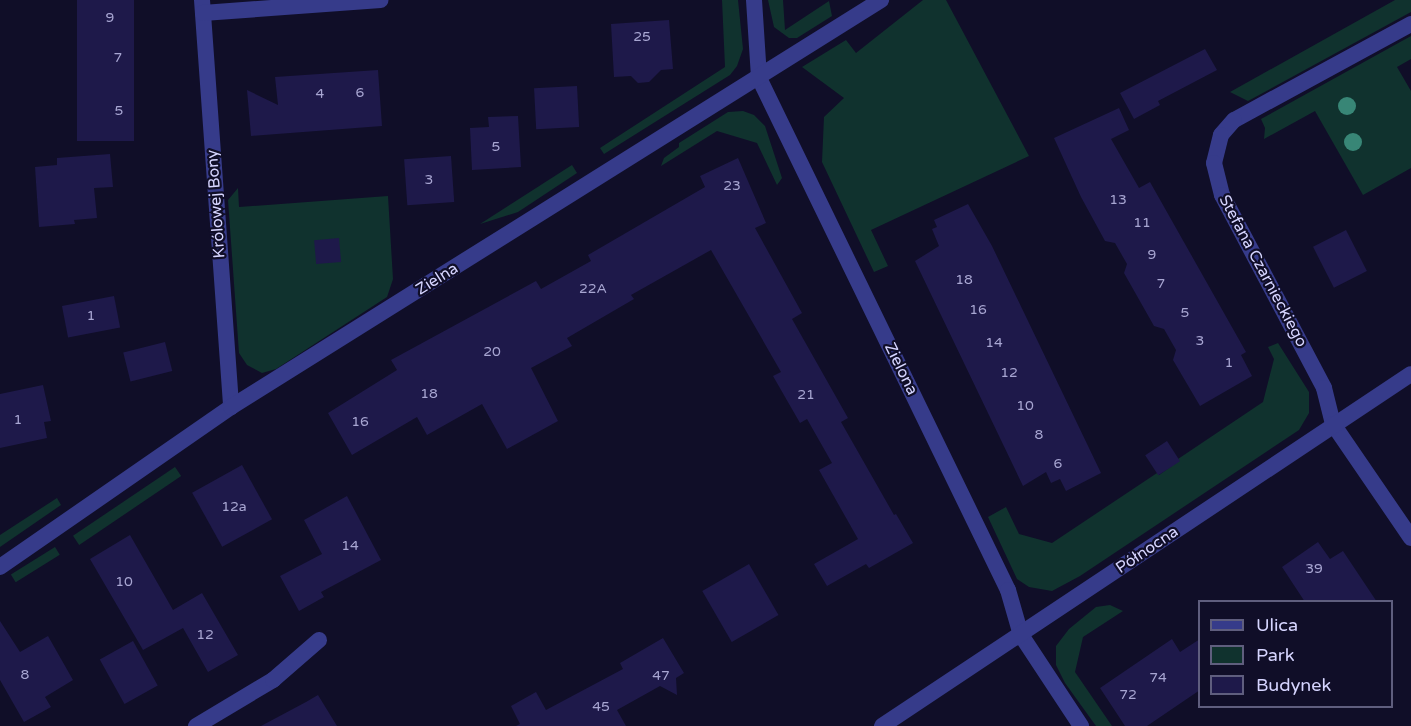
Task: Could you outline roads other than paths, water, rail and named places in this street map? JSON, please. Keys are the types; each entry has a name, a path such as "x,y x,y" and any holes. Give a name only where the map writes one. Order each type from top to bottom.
{"street":[{"path":"202,7 381,0"},
{"name":"Zielona","path":"754,0 759,78 1008,590 1021,635 1081,726"},
{"name":"Zielna","path":"0,567 231,407 881,0"},
{"name":"Królowej Bony","path":"202,7 231,407"},
{"name":"Stefana Czarnieckiego","path":"1333,424 1324,388 1220,189 1214,163 1216,149 1221,135 1234,120 1411,24"},
{"name":"Północna","path":"882,726 1411,374"},
{"path":"1333,424 1411,538"},
{"path":"196,726 273,680 319,640"}]}
